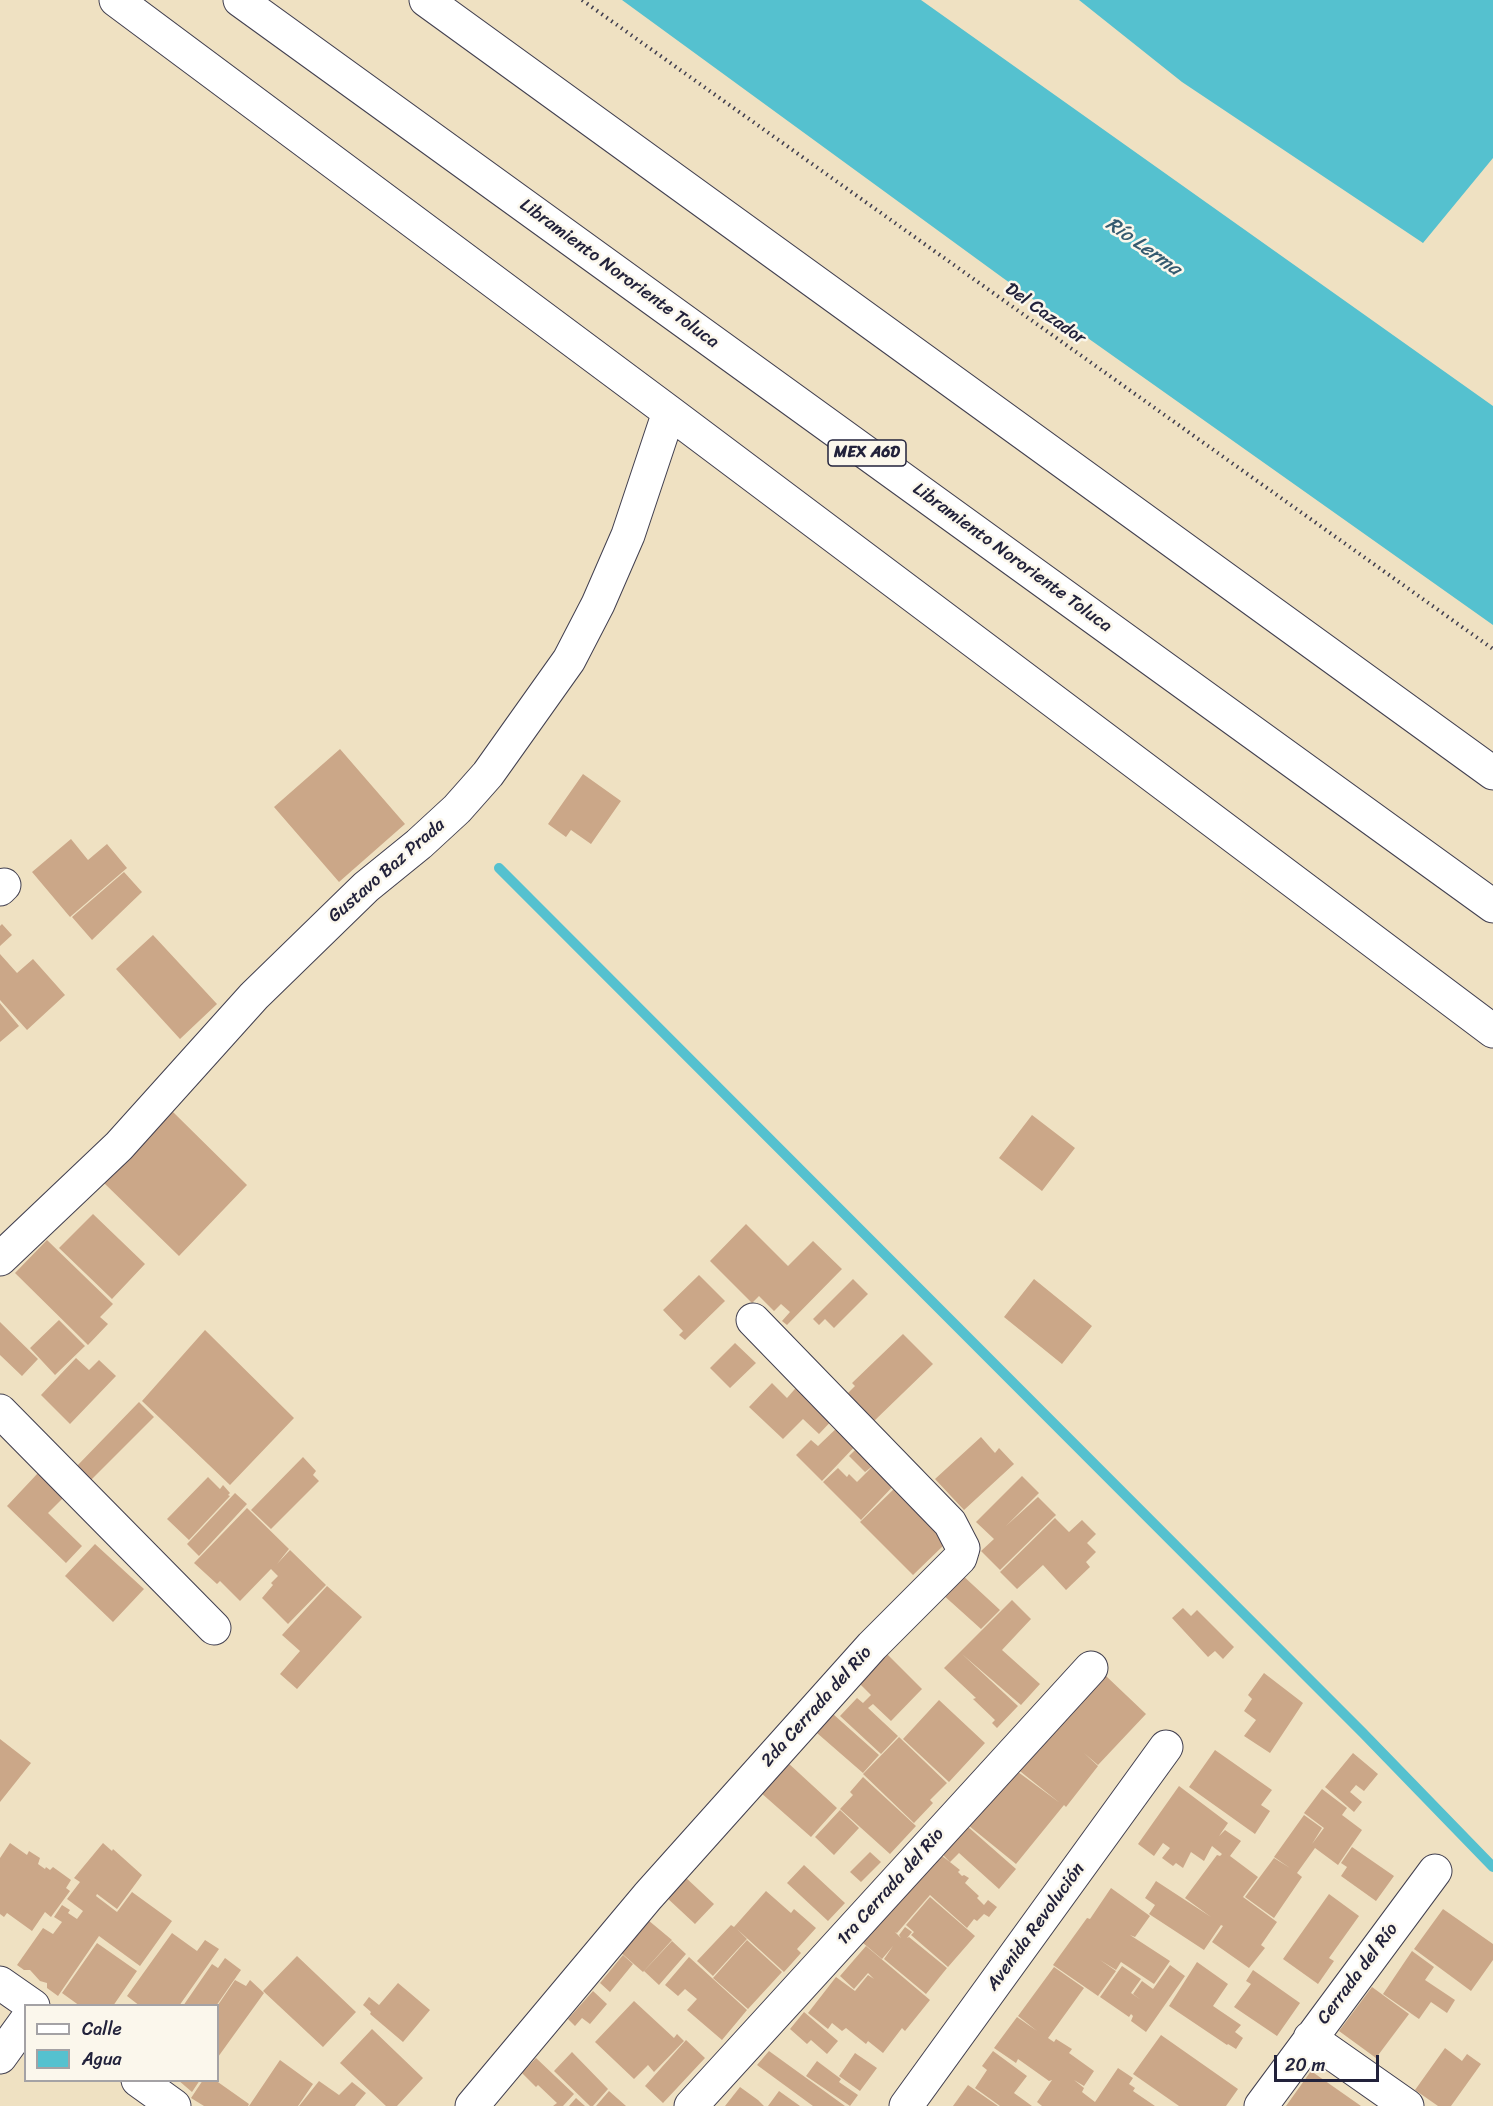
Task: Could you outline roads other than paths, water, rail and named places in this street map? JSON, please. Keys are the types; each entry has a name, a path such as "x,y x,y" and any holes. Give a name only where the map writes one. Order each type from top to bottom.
{"main road":[{"path":"116,0 1493,1031"},
{"name":"Libramiento Nororiente Toluca","path":"240,0 1493,906"},
{"path":"426,0 1493,773"},
{"name":"Gustavo Baz Prada","path":"0,1260 119,1146 254,996 366,887 419,844 457,809 488,774 569,660 598,604 628,535 669,412"},
{"name":"2da Cerrada del Rio","path":"472,2106 648,1896 872,1646 960,1558 963,1548 950,1523 753,1320"},
{"path":"0,1411 214,1628"},
{"name":"1ra Cerrada del Rio","path":"691,2106 1091,1668"},
{"name":"Avenida Revolución","path":"906,2106 1166,1747"},
{"name":"Cerrada del Río","path":"1261,2106 1435,1871"},
{"path":"0,1983 30,2004"},
{"path":"0,2057 24,2023"},
{"path":"1310,2038 1407,2106"},
{"path":"141,2082 174,2106"}],"water":[{"name":"Río Lerma","path":"622,0 921,0 1493,406 1493,625 1003,278"},
{"path":"1079,0 1493,0 1493,158 1423,243 1182,82"}],"waterway":[{"path":"499,868 1363,1733 1493,1867"}]}
